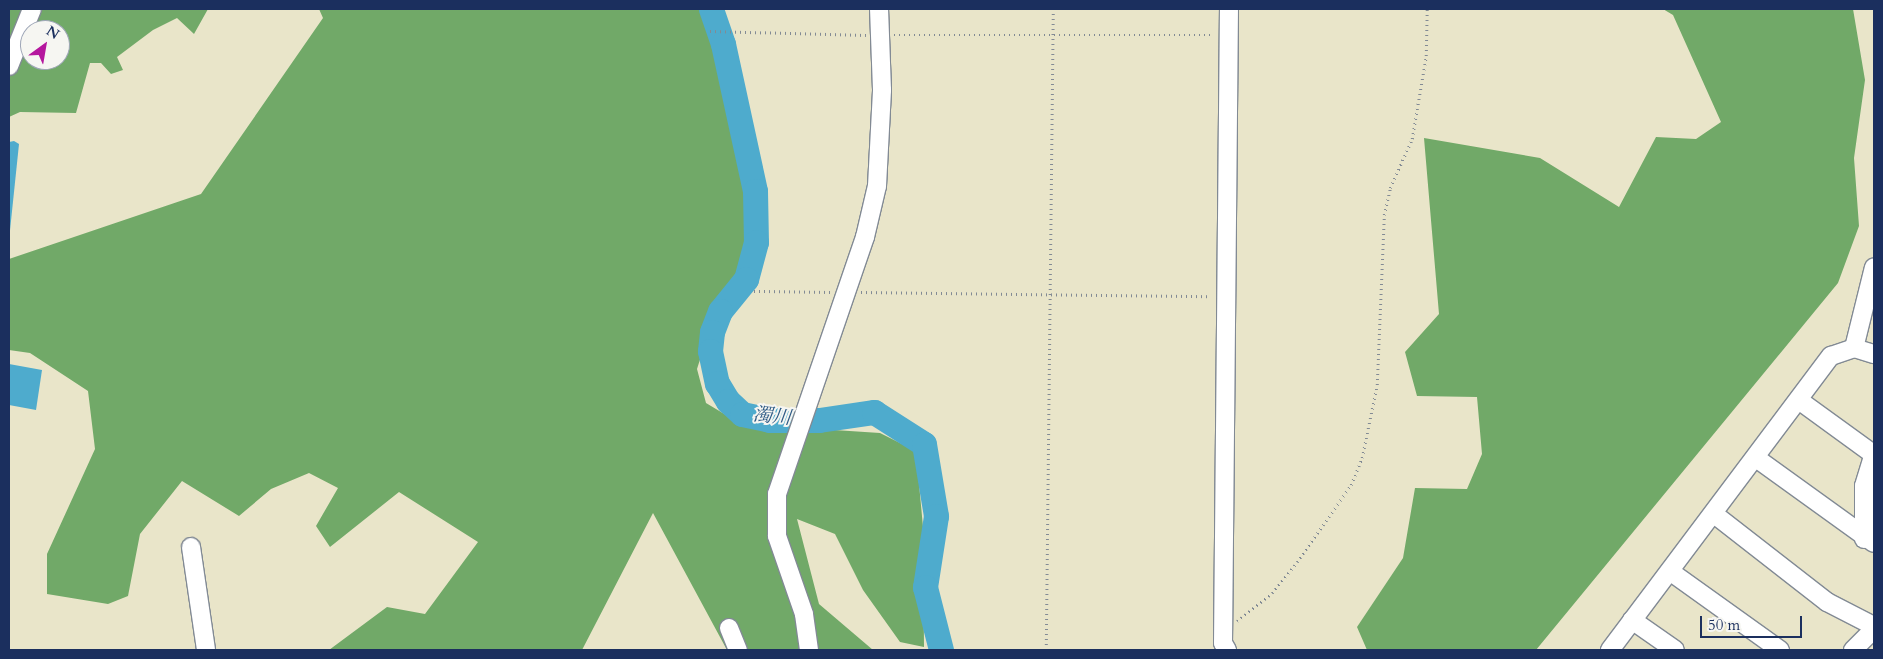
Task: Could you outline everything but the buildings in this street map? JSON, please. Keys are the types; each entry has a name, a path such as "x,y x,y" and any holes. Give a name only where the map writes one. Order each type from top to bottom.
{"street":[{"path":"9,66 32,9"},
{"path":"809,650 804,614 774,516 784,468 846,292 876,186 881,35 880,9"},
{"path":"1227,650 1223,625 1229,9"},
{"path":"1854,348 1874,267"},
{"path":"1610,650 1800,401 1831,356 1854,348 1874,354"},
{"path":"1800,401 1874,454 1864,486 1869,541"},
{"path":"1756,458 1869,541"},
{"path":"1714,514 1827,602 1874,628 1853,650"},
{"path":"191,547 206,650"},
{"path":"1671,572 1780,650"},
{"path":"1632,620 1675,650"},
{"path":"729,628 738,650"}],"path":[{"path":"1046,650 1053,9"},
{"path":"1223,625 1247,616 1272,593 1323,528 1362,458 1377,385 1384,215 1390,188 1412,139 1426,56 1427,9"},
{"path":"710,31 881,35 1229,35"},
{"path":"754,291 1225,297"}],"green space":[{"path":"9,9 208,9 194,34 177,18 153,30 117,57 123,70 111,74 101,63 90,63 76,113 20,112 9,117"},
{"path":"319,9 701,9 717,45 752,190 753,242 743,277 717,306 697,369 706,403 741,424 880,433 916,451 923,527 924,647 900,642 863,590 835,534 797,519 819,604 873,650 727,650 653,513 582,650 329,650 387,607 425,614 478,542 399,492 330,547 316,526 338,488 309,473 271,489 239,516 182,481 140,534 128,596 108,604 47,594 47,554 95,449 88,391 30,353 9,350 9,259 201,194 323,18"},
{"path":"1663,9 1853,9 1865,80 1854,158 1859,226 1838,283 1536,650 1367,650 1357,627 1403,558 1415,488 1467,489 1482,454 1477,397 1417,396 1405,352 1439,314 1424,138 1540,158 1619,207 1656,137 1696,139 1721,122 1673,15"}],"water":[{"path":"14,141 19,144 9,240 9,142"},
{"path":"9,364 42,370 36,410 9,405"}],"waterway":[{"name":"濁川","path":"711,9 723,44 755,191 756,242 746,279 720,311 712,332 710,351 717,383 728,401 742,414 770,420 819,420 874,412 924,444 936,516 925,587 941,650"}]}
